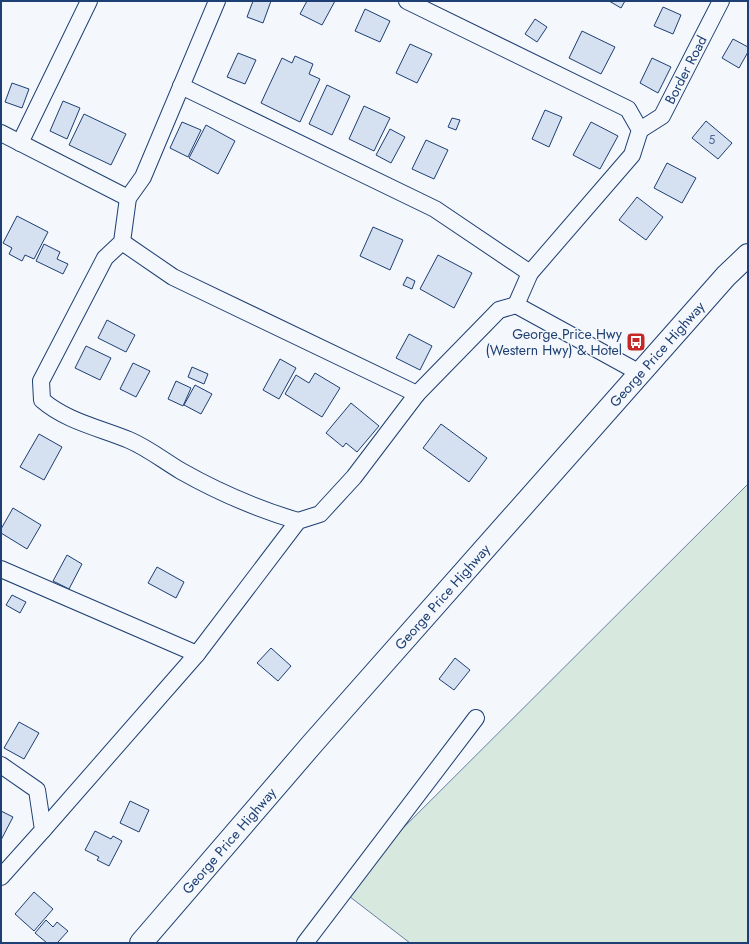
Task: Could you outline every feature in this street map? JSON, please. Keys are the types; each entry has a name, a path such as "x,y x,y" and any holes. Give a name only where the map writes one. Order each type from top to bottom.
{"highway":[{"name":"George Price Highway","path":"141,943 313,743 726,276 748,255"}],"street":[{"path":"20,143 89,1"},
{"path":"217,1 143,177 128,198 122,242 105,258 41,381 42,400 54,411 129,440 148,449 182,471 259,509 298,522"},
{"path":"407,1 628,109 640,130 632,155 530,273 516,305"},
{"name":"Border Road","path":"640,130 662,116 722,1"},
{"path":"181,86 435,209 530,273"},
{"path":"1,133 128,198"},
{"path":"122,242 173,277 417,394"},
{"path":"1,877 198,654 298,522 320,514 354,477 417,394 499,310 516,305 640,373"},
{"path":"1,569 198,654"},
{"path":"305,943 476,718"},
{"path":"1,765 37,790 43,830"}],"shaded area":[{"path":"748,484 748,943 410,943 341,890"}],"building":[{"path":"253,1 271,1 263,23 247,17"},
{"path":"307,1 335,1 322,25 300,14"},
{"path":"609,1 625,1 621,8"},
{"path":"663,7 681,15 673,34 654,26"},
{"path":"365,9 390,21 380,42 355,31"},
{"path":"535,19 547,27 537,42 525,34"},
{"path":"582,31 615,47 601,74 569,58"},
{"path":"733,39 748,47 748,52 739,68 722,58"},
{"path":"410,44 432,54 417,83 396,73"},
{"path":"238,53 256,60 245,84 227,77"},
{"path":"295,56 313,64 309,74 320,79 300,122 261,103 282,58 292,63"},
{"path":"652,58 671,67 658,93 640,83"},
{"path":"12,83 29,89 22,108 5,102"},
{"path":"327,85 350,96 332,135 309,124"},
{"path":"63,101 80,108 67,139 50,131"},
{"path":"364,106 390,118 374,151 349,139"},
{"path":"545,110 562,117 549,147 532,139"},
{"path":"84,114 126,134 111,165 69,145"},
{"path":"452,118 460,120 456,130 448,127"},
{"path":"706,121 732,143 718,159 692,138"},
{"path":"182,122 201,130 188,157 170,148"},
{"path":"591,122 618,136 600,169 573,155"},
{"path":"206,125 235,141 218,174 189,158"},
{"path":"390,129 405,137 391,163 376,155"},
{"path":"426,140 448,150 434,179 412,169"},
{"path":"667,163 696,178 682,203 654,188"},
{"path":"637,197 663,217 646,240 619,220"},
{"path":"17,216 48,232 34,259 25,255 22,261 9,254 12,248 3,243"},
{"path":"373,227 403,240 390,270 360,256"},
{"path":"44,244 60,252 57,259 68,264 63,274 36,261"},
{"path":"438,255 472,273 454,308 420,289"},
{"path":"407,277 415,281 412,289 403,285"},
{"path":"107,320 135,335 126,352 98,338"},
{"path":"409,334 432,346 420,370 396,358"},
{"path":"86,346 111,358 100,380 75,368"},
{"path":"280,359 296,368 279,399 263,390"},
{"path":"133,363 150,371 136,397 120,389"},
{"path":"192,367 208,374 204,384 188,377"},
{"path":"315,373 340,388 322,417 285,394 296,375 309,383"},
{"path":"176,381 191,388 183,406 168,399"},
{"path":"195,385 212,394 201,414 184,405"},
{"path":"351,403 379,426 357,452 346,443 343,447 326,433"},
{"path":"441,424 487,458 469,482 423,448"},
{"path":"39,434 62,447 44,480 20,467"},
{"path":"13,508 41,525 27,549 1,533 1,529"},
{"path":"67,555 82,564 69,589 53,581"},
{"path":"157,567 184,582 176,598 148,583"},
{"path":"12,595 26,602 20,613 6,605"},
{"path":"271,648 291,666 278,681 257,663"},
{"path":"455,658 470,670 454,690 439,679"},
{"path":"19,722 39,733 24,759 4,748"},
{"path":"130,801 149,810 139,832 120,823"},
{"path":"1,811 13,817 1,840"},
{"path":"95,831 111,839 113,836 122,841 109,866 97,860 99,857 85,850"},
{"path":"34,892 53,909 34,931 15,914"},
{"path":"46,920 53,927 57,922 68,931 58,942 60,943 47,943 35,933"}],"place":[{"name":"George Price Hwy (Western Hwy) & Hotel","path":"636,342"}]}
